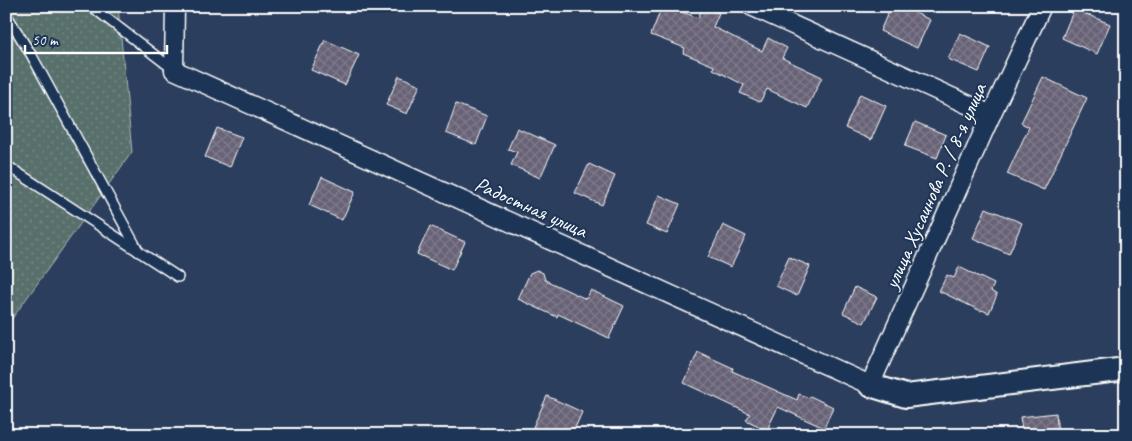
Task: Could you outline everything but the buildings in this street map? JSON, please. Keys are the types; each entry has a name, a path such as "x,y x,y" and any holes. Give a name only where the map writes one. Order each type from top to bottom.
{"street":[{"path":"174,70 175,6"},
{"path":"751,6 991,115"},
{"name":"улица Хусаинова Р. / 8-я улица","path":"870,385 1042,6"},
{"name":"Радостная улица","path":"174,70 870,385"},
{"path":"870,385 906,396 1126,369"}],"lane":[{"path":"91,6 174,70"},
{"path":"6,14 32,56 140,252"},
{"path":"6,165 178,277"}],"green space":[{"path":"6,6 118,6 132,152 6,327"}]}
